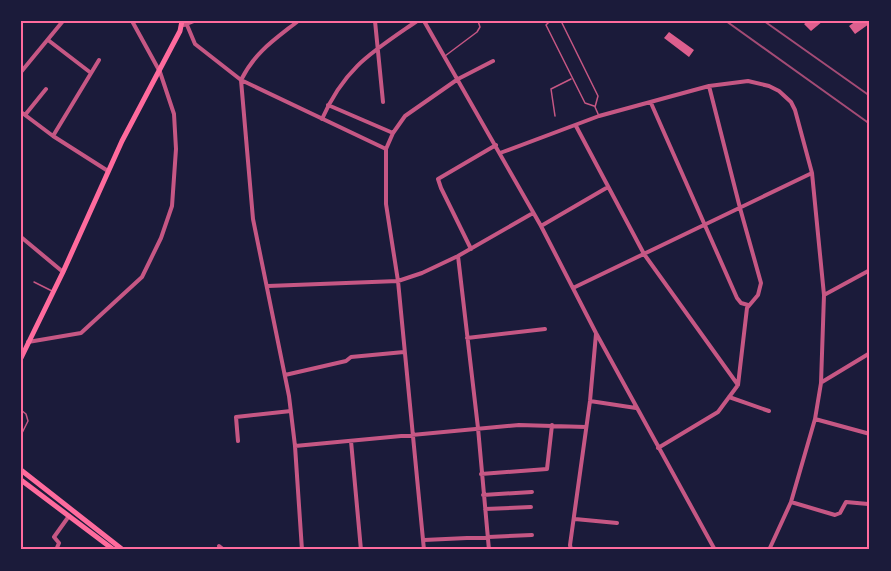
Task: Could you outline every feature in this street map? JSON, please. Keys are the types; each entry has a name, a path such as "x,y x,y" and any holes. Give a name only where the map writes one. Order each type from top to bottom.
{"main road":[{"path":"21,358 63,272 108,171 184,24"},
{"path":"21,470 123,550"},
{"path":"21,480 114,550"}],"street":[{"path":"21,72 63,21"},
{"path":"28,342 81,333 142,278 165,228 174,192 176,123 172,104 160,72 132,21"},
{"path":"194,21 184,24 195,44 241,80 386,149"},
{"path":"298,21 257,54 249,63 241,80 253,219 291,411 302,550"},
{"path":"375,21 383,102"},
{"path":"322,119 347,75 379,48 417,21"},
{"path":"424,21 541,226 596,333 715,550"},
{"path":"48,40 91,73"},
{"path":"53,136 99,60"},
{"path":"424,550 398,281 386,204 386,149 393,133 405,116 458,80 494,62"},
{"path":"500,153 599,116 710,86 753,82 779,91 791,102 812,173 824,295 821,383 815,419 791,502 769,550"},
{"path":"658,448 718,412 738,385 748,305 758,295 761,283 710,86"},
{"path":"46,89 23,113 53,136 108,171"},
{"path":"651,103 737,298 741,303 748,305"},
{"path":"328,105 393,133"},
{"path":"576,126 644,254 738,385"},
{"path":"471,249 438,179 496,145"},
{"path":"573,288 812,173"},
{"path":"541,226 608,187"},
{"path":"268,286 398,281 422,273 458,256 533,213"},
{"path":"21,237 63,272"},
{"path":"458,256 478,428 489,550"},
{"path":"824,295 870,270"},
{"path":"467,338 545,329"},
{"path":"571,550 590,401 596,333"},
{"path":"285,375 346,361 351,357 404,352"},
{"path":"821,383 870,353"},
{"path":"729,397 769,411"},
{"path":"590,401 637,408"},
{"path":"238,441 236,417 291,411"},
{"path":"815,419 870,434"},
{"path":"295,446 478,428 552,425 586,428"},
{"path":"481,474 547,469 552,425"},
{"path":"351,441 361,550"},
{"path":"483,495 532,492"},
{"path":"791,502 836,515 840,513 846,502 868,504"},
{"path":"485,509 531,507"},
{"path":"56,550 59,543 54,537 69,516"},
{"path":"575,519 617,523"},
{"path":"424,540 532,535"},
{"path":"219,546 225,550"}],"lane":[{"path":"445,56 477,32 480,27 478,21"},
{"path":"550,21 546,25 585,103 595,106"},
{"path":"561,21 598,96 595,106 599,116"},
{"path":"555,116 551,89 572,78"},
{"path":"34,282 52,291"},
{"path":"21,410 26,414 28,421 21,435"}],"building":[{"path":"808,21 823,21 811,31 804,24"},
{"path":"856,21 867,21 869,24 855,34 849,26"},
{"path":"669,32 694,50 689,57 664,38"}],"railway":[{"path":"726,21 870,124"},
{"path":"764,21 870,96"}]}
